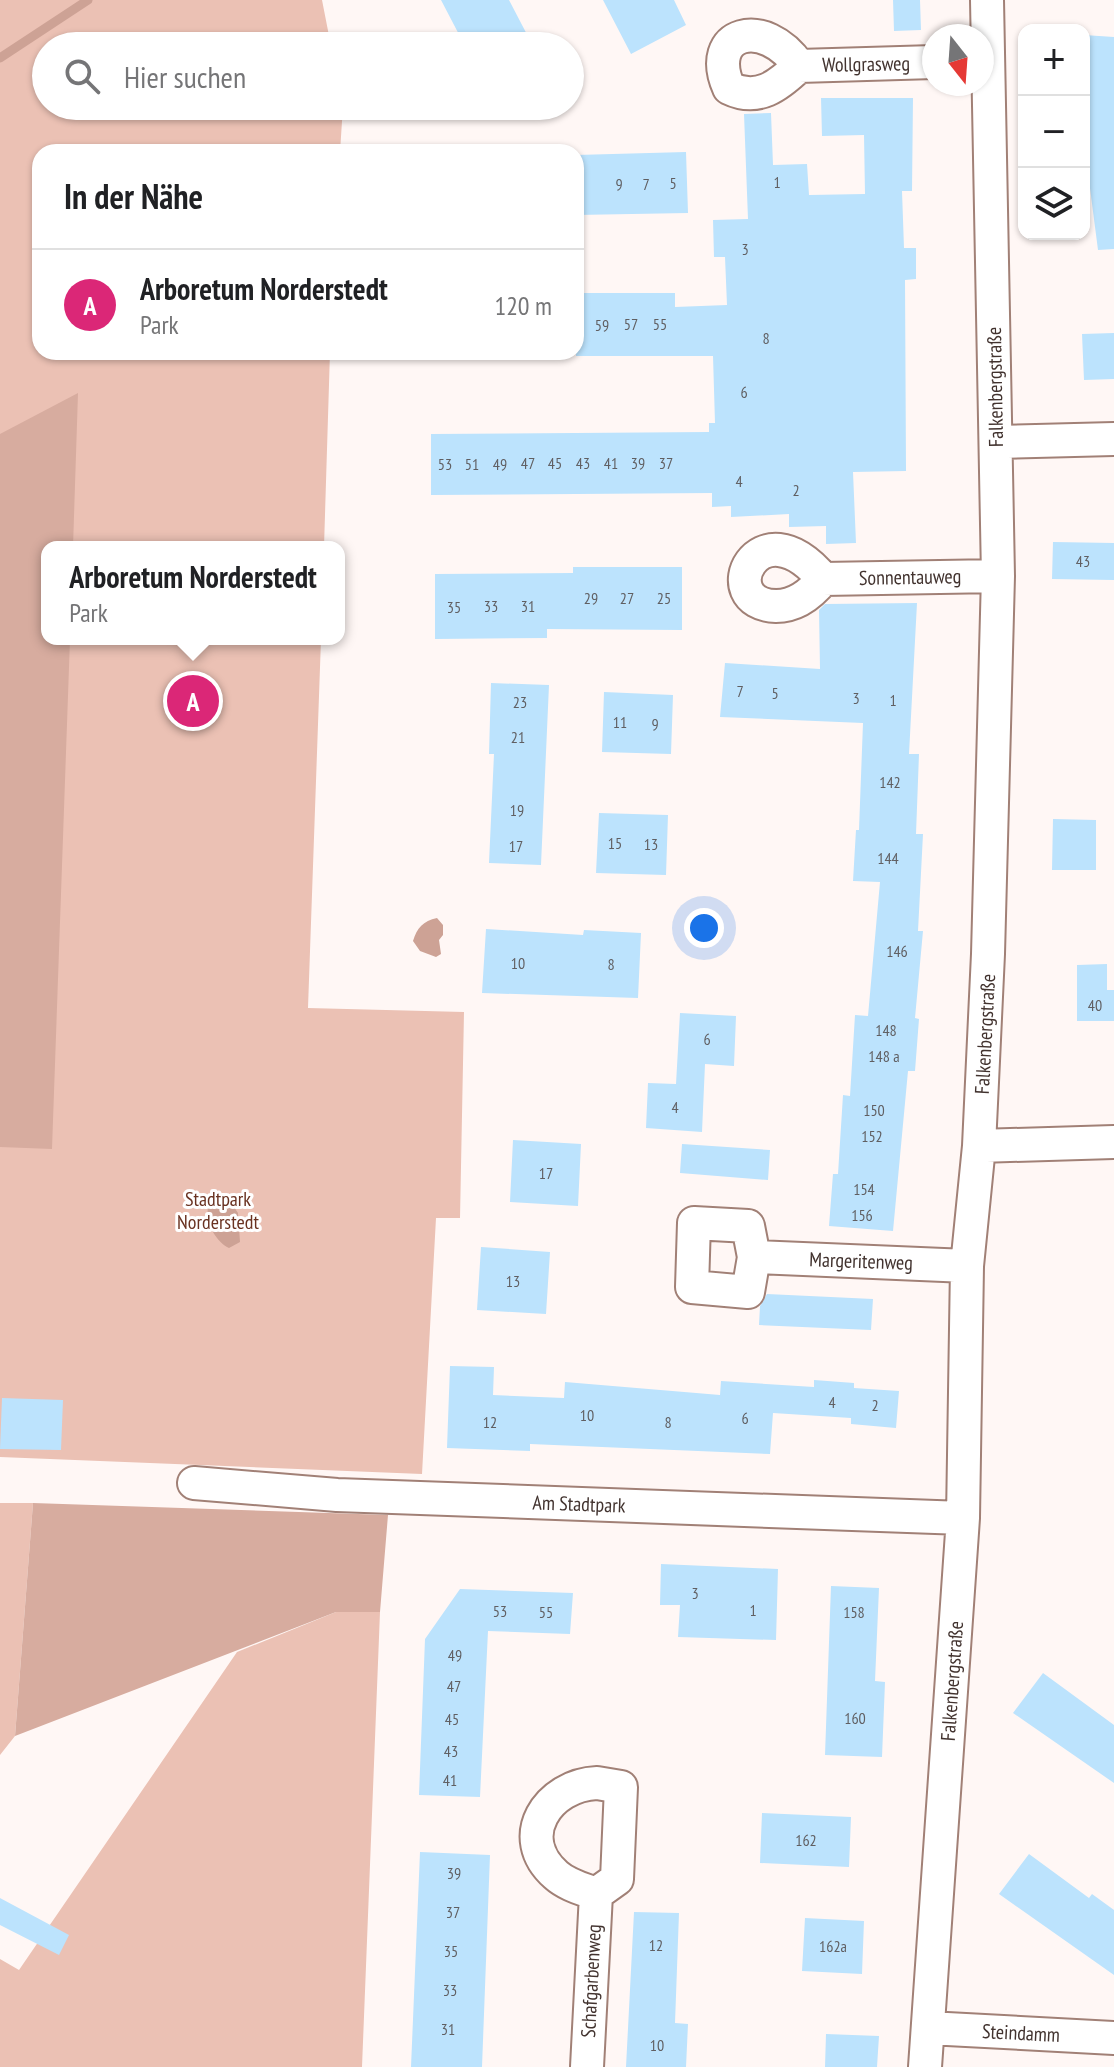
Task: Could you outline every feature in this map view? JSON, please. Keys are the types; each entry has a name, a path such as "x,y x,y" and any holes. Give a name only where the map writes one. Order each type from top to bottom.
{"street":[{"name":"Falkenbergstraße","path":"986,24 987,0"},
{"name":"Wollgrasweg","path":"799,66 922,62"},
{"name":"Falkenbergstraße","path":"925,2067 963,1518 967,1266 979,1146 988,954 998,576 986,96"},
{"path":"996,442 1114,439"},
{"name":"Sonnentauweg","path":"823,579 998,576"},
{"path":"979,1146 1114,1142"},
{"name":"Margeritenweg","path":"754,1257 967,1266"},
{"name":"Am Stadtpark","path":"194,1483 337,1495 963,1518"},
{"name":"Schafgarbenweg","path":"587,2067 596,1894"},
{"name":"Steindamm","path":"928,2028 1114,2038"}],"green space":[{"name":"Stadtpark Norderstedt","path":"0,0 322,0 328,32 32,32 32,120 342,120 341,144 32,144 32,360 330,360 324,541 41,541 41,645 321,645 308,1008 464,1012 460,1218 436,1218 422,1474 0,1457"},
{"path":"0,1503 33,1503 15,1736 0,1755"},
{"path":"336,1612 380,1612 362,2067 0,2067 0,1959 19,1970 237,1652"}],"shaded area":[{"path":"78,393 73,541 41,541 41,645 70,645 52,1149 0,1147 0,434"},
{"path":"437,918 443,925 443,935 439,940 441,954 436,957 420,951 413,941 421,926"},
{"path":"219,1198 230,1201 238,1213 240,1242 229,1248 218,1240 209,1221 209,1201"},
{"path":"33,1503 388,1515 380,1612 336,1612 15,1736"}],"building":[{"path":"441,0 509,0 526,32 458,32"},
{"path":"603,0 674,0 686,25 631,54"},
{"path":"893,0 920,0 921,30 894,31"},
{"path":"1090,35 1114,37 1114,249 1098,250 1090,188"},
{"path":"821,98 913,98 912,191 902,191 904,248 916,248 916,279 905,280 906,471 853,472 856,543 826,544 826,526 789,527 789,514 731,517 731,506 712,507 712,493 431,495 431,434 709,432 709,423 715,423 713,356 584,356 584,293 675,293 675,307 727,305 725,257 714,257 713,220 748,219 744,114 771,113 773,165 807,164 809,195 865,194 864,135 822,136"},
{"path":"686,152 688,213 584,215 584,155"},
{"path":"1114,333 1114,379 1084,380 1082,334"},
{"path":"1053,542 1114,543 1114,580 1052,579"},
{"path":"573,567 682,567 682,630 547,629 547,638 435,639 435,574 573,573"},
{"path":"917,603 909,754 919,754 916,834 923,834 918,931 923,931 915,1018 919,1019 915,1071 908,1071 893,1231 829,1226 833,1174 838,1174 843,1095 850,1096 855,1015 868,1016 880,882 853,881 856,830 859,830 863,723 720,717 725,663 820,669 819,610 825,604"},
{"path":"491,683 549,685 541,865 489,863 494,754 489,754"},
{"path":"604,692 673,695 671,754 602,752"},
{"path":"599,813 668,815 666,875 596,873"},
{"path":"1053,819 1096,820 1096,870 1052,870"},
{"path":"486,929 583,935 584,930 641,933 638,998 482,993"},
{"path":"1107,964 1107,990 1114,990 1114,1021 1077,1021 1077,965"},
{"path":"680,1013 736,1016 734,1066 705,1064 702,1132 646,1128 648,1083 676,1084"},
{"path":"513,1140 581,1144 578,1206 510,1202"},
{"path":"682,1144 770,1150 768,1180 680,1173"},
{"path":"481,1247 550,1252 546,1314 477,1310"},
{"path":"767,1294 873,1299 871,1330 759,1325 760,1306"},
{"path":"450,1366 494,1367 493,1395 564,1398 565,1382 720,1395 721,1381 814,1387 814,1380 854,1383 854,1388 899,1391 896,1428 851,1424 851,1418 773,1413 770,1454 530,1444 530,1451 447,1448"},
{"path":"2,1398 63,1400 61,1450 0,1449"},
{"path":"661,1564 778,1569 776,1640 678,1637 680,1605 660,1605"},
{"path":"831,1586 879,1588 875,1681 885,1682 882,1757 825,1755"},
{"path":"460,1589 573,1593 570,1634 488,1631 480,1797 419,1795 425,1639"},
{"path":"1043,1673 1114,1725 1114,1783 1013,1713"},
{"path":"762,1813 851,1817 849,1867 760,1863"},
{"path":"420,1852 490,1855 482,2067 411,2067"},
{"path":"1029,1854 1089,1898 1092,1894 1114,1910 1114,1975 999,1894"},
{"path":"0,1898 69,1935 59,1955 0,1925"},
{"path":"634,1912 679,1913 675,2023 688,2024 686,2067 626,2067"},
{"path":"805,1918 864,1921 862,1974 802,1971"},
{"path":"826,2034 879,2036 877,2067 825,2067"}],"waterway":[{"path":"39,32 88,0"},
{"path":"0,58 32,37"}],"place":[{"name":"Arboretum Norderstedt","path":"193,701"}]}
